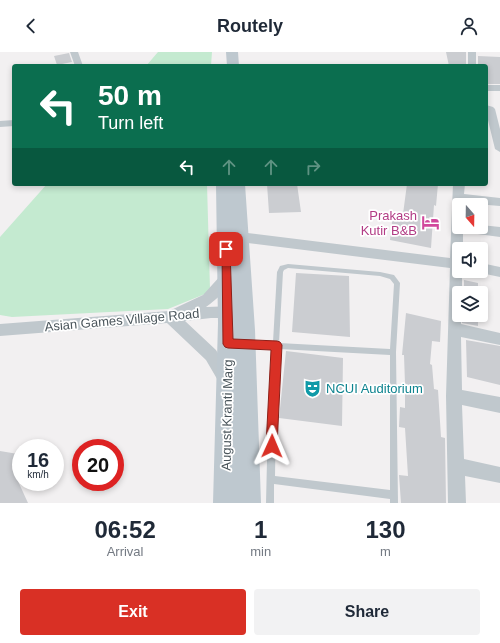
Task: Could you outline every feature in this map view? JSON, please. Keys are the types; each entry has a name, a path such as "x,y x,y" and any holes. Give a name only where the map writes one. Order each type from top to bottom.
{"main road":[{"path":"221,52 222,64"},
{"path":"232,52 233,64"},
{"name":"August Kranti Marg","path":"224,186 227,278 236,312"},
{"name":"August Kranti Marg","path":"237,186 240,237 236,312 237,344 249,503"},
{"name":"August Kranti Marg","path":"225,503 228,384 237,344"}],"street":[{"path":"74,52 78,64"},
{"path":"472,52 472,64"},
{"path":"488,88 500,88"},
{"path":"488,108 490,109 500,149"},
{"path":"0,124 12,124"},
{"path":"459,186 459,198"},
{"path":"488,201 500,202"},
{"path":"488,231 500,232"},
{"path":"240,237 452,263"},
{"path":"488,269 500,272"},
{"path":"227,278 218,291 206,302 170,317 190,333 211,355 228,384"},
{"path":"456,278 454,329 454,396 457,503"},
{"name":"Asian Games Village Road","path":"0,330 236,312"},
{"path":"454,329 500,339"},
{"path":"454,396 500,405"},
{"path":"456,466 500,475"}],"lane":[{"path":"270,503 272,418 280,272 282,268 288,266 380,274 392,277 397,283 393,352 394,499 271,480"},
{"path":"237,344 393,352"}],"green space":[{"path":"158,52 212,52 211,64 148,64"},
{"path":"45,186 207,186 210,289 205,294 168,309 12,317 0,315 0,237"}],"building":[{"path":"446,52 466,52 466,64 449,64"},
{"path":"69,53 72,62 57,64 54,56"},
{"path":"478,56 500,57 500,84 488,84 488,64 478,64"},
{"path":"267,186 297,186 301,212 269,213"},
{"path":"407,186 438,186 436,206 434,205 431,248 390,240 393,213 403,214"},
{"path":"296,273 349,276 350,337 292,332"},
{"path":"464,280 478,283 478,286 464,286"},
{"path":"406,313 441,321 440,342 432,341 430,364 432,365 434,389 438,390 441,437 445,438 446,503 401,503 399,475 408,476 405,428 399,427 400,407 405,408 404,355 402,355"},
{"path":"478,322 478,326 462,323"},
{"path":"466,340 500,346 500,385 467,377"},
{"name":"NCUI Auditorium","path":"286,351 343,358 342,426 279,418"},
{"path":"0,451 12,453 12,491 23,491 28,503 0,503"}],"place":[{"name":"Prakash Kutir B&B","path":"430,222"},
{"name":"NCUI Auditorium","path":"313,388"}],"route":[{"path":"226,249 228,344 277,345 272,418 272,446"}]}
